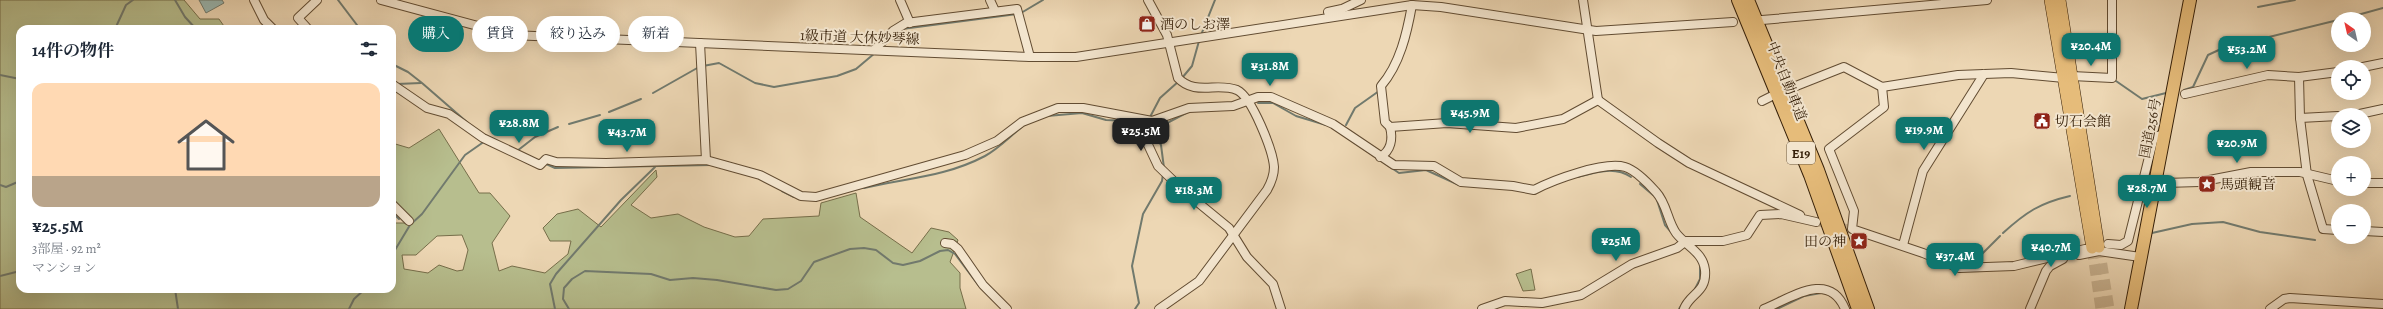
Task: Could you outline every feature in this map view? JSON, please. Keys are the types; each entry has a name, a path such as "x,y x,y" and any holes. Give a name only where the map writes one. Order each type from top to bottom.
{"highway":[{"name":"中央自動車道","path":"1738,0 1810,175 1858,309"},
{"name":"中央自動車道","path":"1748,0 1818,170 1868,309"},
{"name":"国道256号","path":"2131,309 2190,0"}],"main road":[{"path":"2050,0 2068,77"},
{"path":"2060,0 2068,77 2096,247"}],"street":[{"path":"254,0 264,20 269,25"},
{"path":"304,25 298,18 317,0"},
{"name":"1級市道 大休妙琴線","path":"381,0 511,35 1030,57 1076,57 1303,21"},
{"path":"900,0 910,23"},
{"path":"990,0 995,11"},
{"path":"1148,0 1163,26 1180,80 1192,88 1237,90 1248,101 1268,146 1273,172 1267,190 1233,237 1195,284 1159,309"},
{"path":"1303,21 1310,17 1342,9 1360,0"},
{"path":"1482,309 1514,300 1555,305 1585,293 1632,264 1677,248 1686,241 1723,241 1747,235 1760,215 1781,214 1816,222 1689,163 1658,143 1598,100 1586,30 1583,0"},
{"path":"1762,20 1987,0"},
{"path":"1796,86 1844,67 1882,87 1958,75 2011,73 2112,78 2112,0"},
{"path":"1303,21 1412,5 1441,7 1586,30 1733,22"},
{"path":"1380,157 1389,148 1391,141 1390,127 1385,122 1381,86 1392,71 1407,32 1412,5"},
{"path":"874,50 893,31 910,23 1017,9 1030,57"},
{"path":"700,43 706,160"},
{"path":"2371,65 2383,63"},
{"path":"2186,94 2268,75 2298,77 2331,73"},
{"path":"1903,246 1923,171 1984,74"},
{"path":"2298,77 2300,118 2307,175 2323,229 2331,230"},
{"path":"396,87 427,108 449,114 486,140 540,165 546,159 556,162 606,163 706,160 760,175 801,196 816,197 965,155 997,141 1022,122 1058,108 1083,108 1145,121 1189,108 1233,106 1258,97 1271,97 1333,124 1394,166 1434,166 1461,182 1513,186 1534,190 1553,180 1591,170 1623,167 1629,169 1656,191 1664,204 1670,223 1677,234 1700,256 1705,270 1702,288 1686,304 1684,309"},
{"path":"1882,87 1884,107 1829,149 1854,211 1852,229 1903,246 1959,268 2014,266 2096,247 2121,245 2128,241 2154,137 2164,134"},
{"path":"1390,127 1452,123 1516,128 1563,119 1598,100"},
{"path":"2371,112 2383,109"},
{"path":"2300,118 2331,116"},
{"path":"1145,121 1161,169 1229,228 1233,237 1247,257 1273,284 1281,309"},
{"path":"2165,183 2199,182 2251,172 2300,172 2307,175 2331,180"},
{"path":"2371,182 2383,183"},
{"path":"396,208 410,221"},
{"path":"2371,231 2383,232"},
{"path":"945,243 952,244 958,248 983,285 1007,309"},
{"path":"2030,309 2046,271 2058,260 2099,251 2140,257"},
{"path":"1764,309 1798,293 1826,288 1835,292 1845,309"},
{"path":"2270,309 2284,299 2290,298 2383,304"}],"green space":[{"path":"0,0 184,0 200,19 219,19 223,25 16,25 16,293 396,293 396,223 405,223 399,206 396,203 396,144 409,148 439,129 479,193 490,193 510,216 492,243 499,271 512,266 545,273 568,254 571,241 550,241 543,228 557,214 578,209 601,227 656,170 657,177 631,205 651,218 678,214 704,227 735,237 749,236 763,219 819,216 821,203 856,193 860,217 912,253 931,228 949,232 958,240 950,262 960,273 960,288 966,309 0,309","holes":["462,235 468,250 463,270 457,271 439,265 428,273 404,269 402,255 416,255 437,236"]},
{"path":"1531,269 1535,290 1523,291 1516,274"}],"water":[{"path":"199,0 222,0 224,3 206,13"}],"waterway":[{"path":"117,25 126,5 133,0"},
{"path":"175,0 185,17 192,25"},
{"path":"338,0 357,25"},
{"path":"1021,13 1043,0"},
{"path":"1201,35 1215,0"},
{"path":"2258,7 2295,0"},
{"path":"2368,12 2383,8"},
{"path":"902,29 1017,14"},
{"path":"2265,38 2331,22"},
{"path":"2184,90 2193,87 2208,55 2236,42 2259,39"},
{"path":"1182,78 1192,66 1199,41"},
{"path":"703,66 719,63 755,83 774,87 837,76 856,69 875,53"},
{"path":"396,66 408,72 422,83 468,123"},
{"path":"653,93 699,67"},
{"path":"0,75 16,78"},
{"path":"2004,77 2015,77"},
{"path":"1149,119 1160,98 1179,81"},
{"path":"2116,81 2142,99 2166,93"},
{"path":"397,84 421,83"},
{"path":"1346,125 1355,108 1379,91"},
{"path":"609,112 641,99"},
{"path":"1258,103 1273,103 1296,116 1326,125"},
{"path":"1153,123 1169,122 1188,112"},
{"path":"1047,116 1082,113 1106,120 1129,121"},
{"path":"569,124 600,115"},
{"path":"864,188 940,173 970,163 990,153 1026,124"},
{"path":"1148,124 1161,145 1164,168"},
{"path":"517,151 535,137 558,127"},
{"path":"1346,137 1399,173 1426,170 1459,185"},
{"path":"396,248 410,225 422,214 465,155 485,141"},
{"path":"544,163 555,168 711,165"},
{"path":"555,309 550,284 556,274 621,200 655,167"},
{"path":"1578,177 1605,171 1618,172 1631,177"},
{"path":"1135,309 1139,303 1132,266 1143,214 1162,181 1163,174"},
{"path":"0,185 6,187 16,183"},
{"path":"1640,184 1653,195"},
{"path":"782,191 794,197"},
{"path":"2003,233 2019,219 2034,209 2070,196"},
{"path":"1657,200 1665,225 1672,233"},
{"path":"396,216 399,219"},
{"path":"2152,233 2192,224 2223,222 2260,232 2315,240"},
{"path":"1978,265 1978,258 2000,236"},
{"path":"569,309 563,299 564,288 572,279 585,271 651,274 670,280 693,278 717,280 776,290 788,289 801,281 814,262 850,249 864,248 876,250 893,263 903,265 920,261 940,251 948,250 955,254 979,286"},
{"path":"1695,289 1700,279 1700,267"},
{"path":"0,276 16,272"},
{"path":"176,293 178,309"},
{"path":"349,309 354,299 361,293"},
{"path":"1777,309 1804,296 1821,293"},
{"path":"1679,309 1684,301"}],"tunnel":[{"path":"1816,222 1852,229"},
{"path":"2099,247 2109,309"},
{"path":"2092,248 2101,309"}],"place":[{"name":"酒のしお澤","path":"1147,24"},
{"name":"切石会館","path":"2042,121"},
{"name":"馬頭観音","path":"2207,184"},
{"name":"田の神","path":"1859,241"}]}
